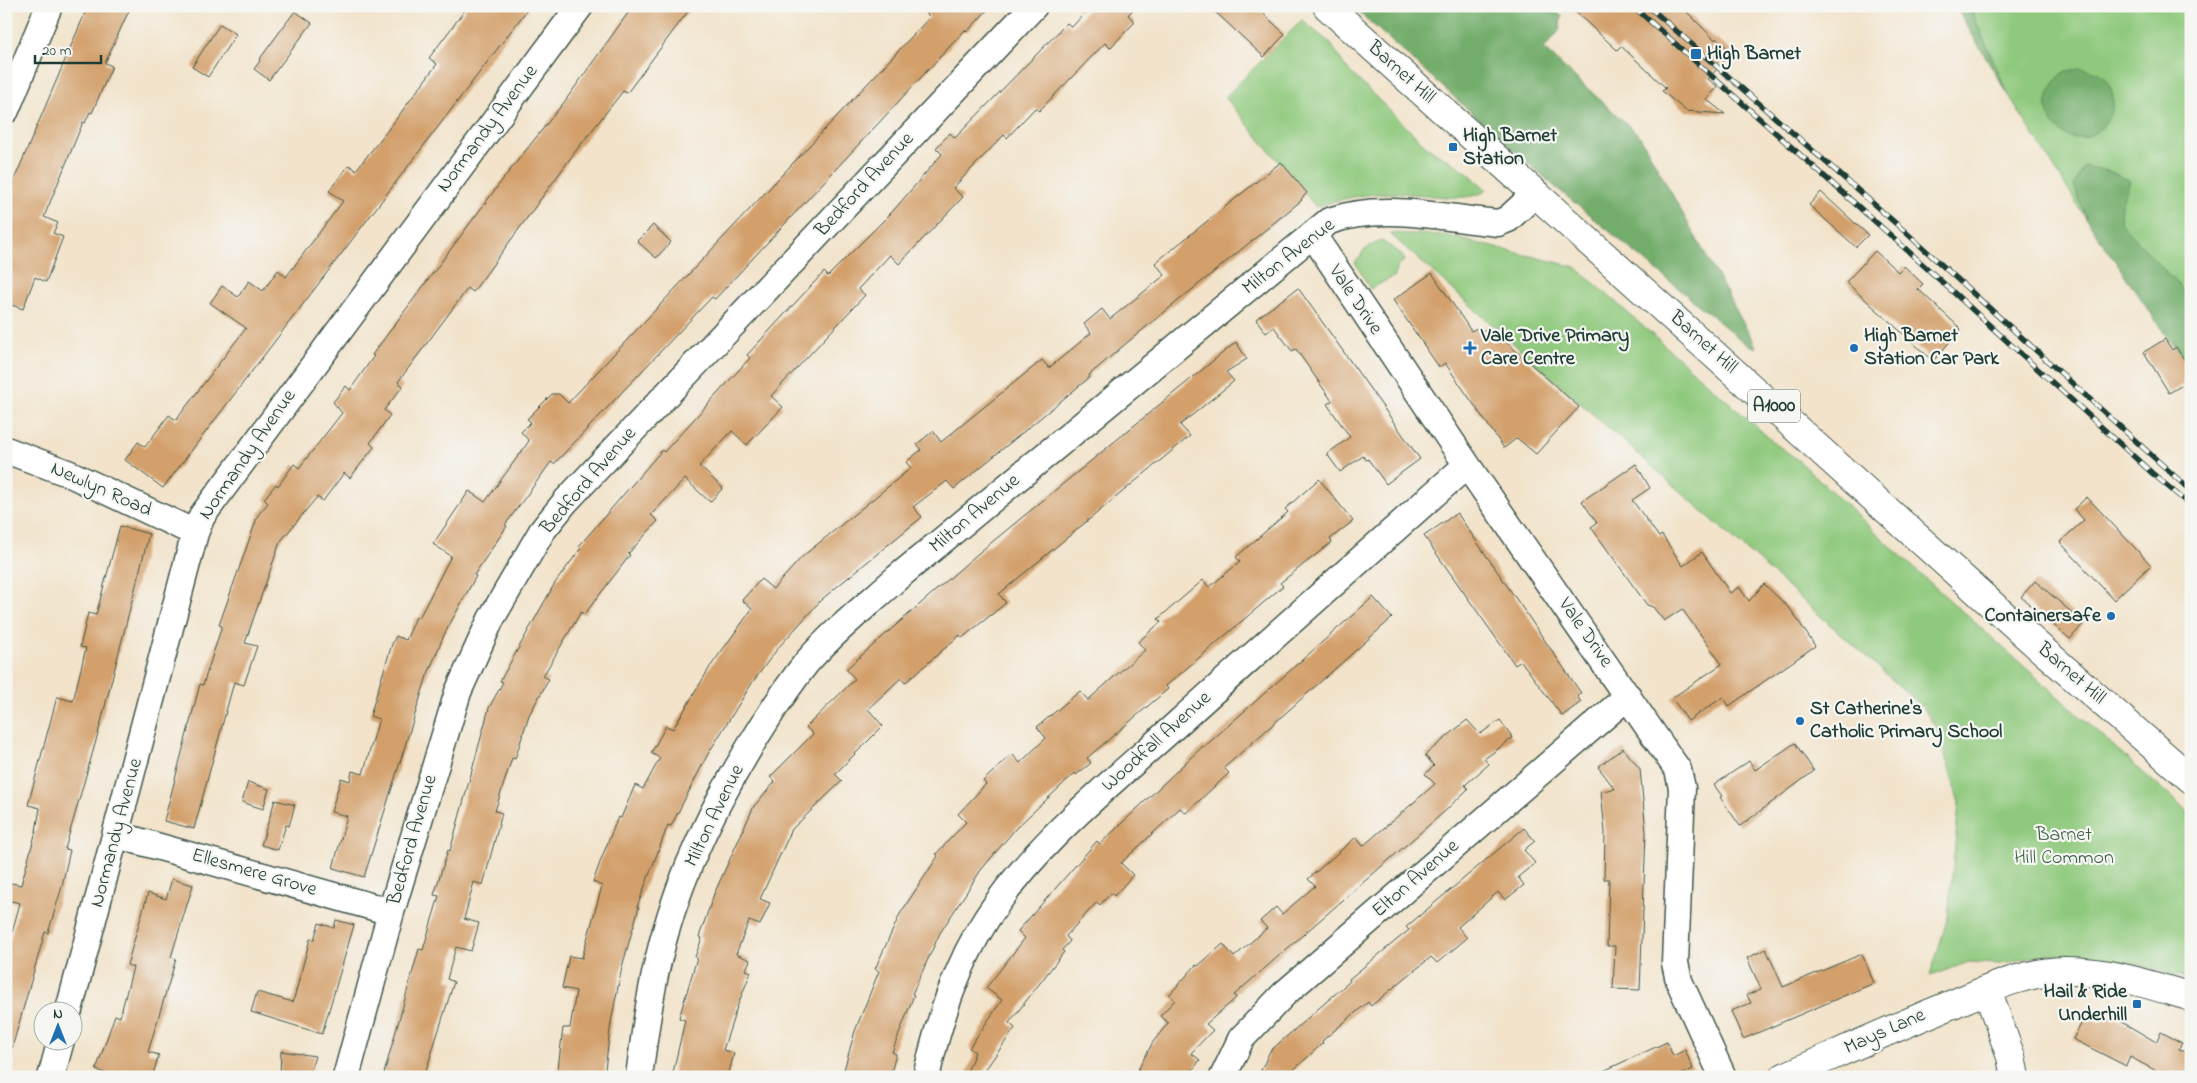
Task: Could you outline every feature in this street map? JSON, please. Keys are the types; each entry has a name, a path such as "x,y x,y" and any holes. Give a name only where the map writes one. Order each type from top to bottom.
{"main road":[{"name":"Barnet Hill","path":"1327,6 2044,651 2191,779"},
{"name":"Mays Lane","path":"1784,1077 1987,990 2012,980 2038,974 2064,971 2127,980 2191,997"},
{"path":"1987,990 2006,1041 2015,1077"}],"street":[{"path":"6,110 49,6"},
{"name":"Normandy Avenue","path":"72,1000 117,835 195,532 213,500 580,6"},
{"name":"Bedford Avenue","path":"346,1077 391,912 458,692 491,619 542,531 566,501 1034,6"},
{"name":"Milton Avenue","path":"639,1077 658,961 671,916 689,867 734,773 780,699 807,663 837,631 898,578 1329,222 1344,216 1366,214 1432,214 1498,223 1508,219 1536,193"},
{"name":"Vale Drive","path":"1313,235 1467,465 1678,770 1682,788 1675,962 1679,980 1723,1077"},
{"name":"Newlyn Road","path":"6,450 70,474 195,532"},
{"name":"Woodfall Avenue","path":"926,1077 934,1042 964,960 987,919 1007,889 1086,806 1467,465"},
{"name":"Elton Avenue","path":"1223,1077 1241,1040 1284,994 1628,696"},
{"name":"Ellesmere Grove","path":"117,835 391,912"},
{"path":"52,1077 59,1050"}],"green space":[{"path":"1352,6 1536,6 1562,15 1559,31 1544,49 1640,136 1757,348 1746,344 1553,185"},
{"path":"1955,6 1969,6 2008,94"},
{"path":"1969,6 2191,6 2191,316 2087,220 2008,94"},
{"path":"1302,20 1331,44 1347,69 1426,146 1466,171 1487,190 1468,197 1442,197 1403,193 1373,194 1344,199 1316,207 1225,97"},
{"path":"2079,68 2094,71 2106,79 2111,89 2113,106 2101,128 2086,137 2077,138 2065,134 2054,125 2048,113 2047,100 2055,82 2062,73"},
{"path":"2084,166 2109,171 2130,181 2121,205 2120,222 2191,299 2191,372 2087,220 2074,185"},
{"name":"Barnet Hill Common","path":"1389,233 1443,235 1576,267 1777,445 1798,460 1926,579 2191,815 2191,979 2139,965 2070,954 2048,955 1995,964 1969,962 1930,976 1948,917 1959,803 1939,734 1924,708"},
{"path":"1380,240 1399,252 1405,260 1398,266 1395,276 1370,289 1355,262 1360,258 1363,251"}],"building":[{"path":"88,6 131,6 105,63 112,66 92,113 90,112 85,123 83,122 44,217 58,223 53,233 63,237 46,282 35,277 23,309 6,303 6,199"},
{"path":"468,6 530,6 163,488 125,460 138,442 145,447 169,415 176,420 246,328 210,303 222,286 238,297 249,281 263,291 278,270 286,277 343,201 329,191 349,165 356,170 391,126 437,64 429,58"},
{"path":"633,6 692,6 627,93 623,91 575,152 473,292 468,288 398,382 403,386 384,410 390,415 370,443 374,447 350,478 344,473 323,501 317,497 280,542 245,643 257,646 244,685 234,682 194,829 164,821 200,684 203,685 222,626 219,625 258,515 268,503 264,499 276,484 278,486 294,464 299,468 342,413 333,402 346,386 350,390 374,356 372,355 503,179 565,101"},
{"path":"919,6 991,6 967,32 965,30 715,299 712,297 554,464 551,462 505,525 507,526 474,575 476,576 444,635 427,676 364,877 333,868 347,816 331,812 341,778 350,781 352,771 363,774 379,719 370,716 392,644 396,636 406,640 416,617 419,618 451,556 433,544 469,491 485,502 529,441 521,432 531,422 527,419 552,394 559,394 568,403 930,17"},
{"path":"1091,6 1136,6 1128,15 1135,22 1110,48 1105,43 1039,111 1035,108 1007,138 1004,135 953,188 963,197 899,264 890,255 858,289 865,295 771,396 783,407 747,445 732,431 699,466 723,488 710,502 685,479 651,515 658,521 628,554 630,555 584,615 581,612 543,676 549,679 529,715 515,759 512,758 495,811 502,813 483,885 474,882 464,919 479,923 471,951 456,947 447,979 454,982 424,1077 383,1077 419,949 423,950 439,896 434,895 448,850 450,851 489,708 503,682 500,681 555,583 581,548 579,546 662,450 664,452 750,358 747,355 824,272 828,276 893,211 942,154 936,148 950,133 955,138 1067,23 1072,27"},
{"path":"1209,6 1255,6 1285,34 1264,57"},
{"path":"1569,6 1681,6 1715,40 1716,38 1732,52 1708,79 1718,87 1706,99 1725,114 1686,111 1662,91 1666,88 1621,46 1617,50"},
{"path":"295,11 312,23 269,80 254,69"},
{"path":"220,24 236,34 208,77 192,67"},
{"path":"1281,162 1307,193 1302,200 1129,341 1089,375 1090,377 954,489 947,481 913,507 922,517 822,599 778,648 752,683 708,754 671,826 668,825 637,907 639,907 622,967 611,1022 604,1077 557,1077 563,1028 570,1028 576,991 562,988 569,956 582,958 602,886 593,882 602,857 618,817 621,818 635,785 643,789 660,758 651,753 666,726 673,729 710,667 752,609 742,600 761,579 773,589 803,556 911,468 906,462 921,450 917,444 933,431 941,442 1042,360 1049,368 1091,333 1084,324 1102,309 1110,319 1165,275 1155,263"},
{"path":"1821,192 1868,235 1856,247 1809,205"},
{"path":"653,225 671,242 656,258 637,241"},
{"path":"1875,251 1898,272 1904,266 1923,284 1918,289 1961,329 1933,361 1846,282"},
{"name":"Vale Drive Primary Care Centre","path":"1432,273 1471,331 1477,328 1481,333 1488,326 1579,407 1536,454 1517,438 1504,448 1445,363 1439,367 1393,300"},
{"path":"1298,288 1420,459 1386,484 1368,459 1366,460 1363,456 1340,472 1327,454 1350,437 1327,404 1332,401 1296,349 1292,351 1274,327 1266,333 1256,319"},
{"path":"2165,339 2172,350 2176,347 2191,370 2191,380 2169,393 2144,352"},
{"path":"1236,342 1247,359 1226,372 1234,381 1180,425 1190,436 999,594 1006,603 962,638 960,635 905,683 901,678 868,709 883,726 835,774 842,781 792,829 760,899 770,903 760,925 749,921 736,954 750,960 746,970 751,972 723,1050 734,1053 728,1077 672,1077 685,1020 679,1018 702,938 699,937 714,894 754,806 775,782 770,777 813,734 806,727 855,679 846,669 975,556"},
{"path":"1636,464 1650,488 1632,500 1659,537 1662,535 1683,566 1702,552 1730,593 1739,587 1749,601 1764,584 1791,610 1815,646 1729,706 1723,697 1688,721 1672,698 1722,664 1682,609 1664,621 1653,607 1647,605 1591,527 1597,523 1582,501"},
{"path":"1319,479 1353,521 1330,539 1332,542 1280,583 1283,586 1166,686 1168,689 1087,758 1091,763 1076,775 1075,773 1016,828 981,870 940,933 912,994 914,995 892,1052 896,1054 890,1077 842,1077 855,1031 879,971 875,969 900,914 938,856 936,854 966,822 958,814 986,784 983,781 1012,754 1020,763 1046,738 1037,727 1080,691 1088,700 1145,650 1138,642 1161,622 1158,619 1203,580 1209,587 1240,562 1236,557 1288,512 1285,509"},
{"path":"2087,497 2151,565 2114,600 2060,542 2084,520 2074,509"},
{"path":"1457,513 1581,693 1577,696 1581,702 1562,716 1521,661 1515,665 1424,536"},
{"path":"120,526 149,534 99,730 65,849 70,850 61,890 48,933 45,932 12,1048 6,1047 6,938 10,940 20,903 7,900 11,883 21,885 36,831 40,808 28,805 57,697 73,701 86,648 80,647 88,613 96,615"},
{"path":"2035,581 2084,623 2070,639 2021,597"},
{"path":"1373,597 1392,618 1224,768 1229,773 1186,813 1180,808 1121,863 1133,875 1114,896 1111,893 1100,905 1097,902 1066,936 1070,941 1062,950 1064,952 1009,1023 1015,1028 980,1077 965,1077 975,1052 969,1048 1002,1000 986,988 1025,938 1018,931 1097,841 1100,844 1203,746"},
{"path":"1467,720 1480,734 1500,720 1513,738 1484,759 1489,764 1465,785 1468,789 1444,812 1234,995 1236,998 1206,1024 1213,1030 1191,1053 1200,1060 1188,1077 1134,1077 1153,1042 1168,1023 1160,1016 1175,1000 1169,995 1196,965 1198,966 1223,944 1234,957 1267,928 1260,921 1276,907 1282,914 1315,886 1308,879 1356,837 1363,846 1435,784 1425,774 1434,766 1425,755"},
{"path":"1795,743 1814,771 1740,826 1714,785 1749,761 1755,770"},
{"path":"1623,748 1640,769 1646,832 1640,990 1613,989 1615,946 1607,946 1609,879 1604,879 1605,832 1601,791 1615,789 1598,767"},
{"path":"248,782 269,789 263,809 242,802"},
{"path":"275,800 295,805 289,826 286,825 278,850 261,845"},
{"path":"1524,828 1535,841 1524,850 1535,863 1518,877 1524,885 1505,900 1498,892 1458,927 1467,938 1437,963 1431,957 1371,1006 1368,1002 1322,1041 1323,1043 1286,1077 1258,1077 1270,1051 1350,981 1349,979 1409,930 1406,927"},
{"path":"172,879 193,885 171,957 176,959 148,1052 159,1055 152,1077 118,1077 96,1070 115,1015 120,1017 133,967 127,965 148,893 166,899"},
{"path":"336,920 354,925 322,1034 251,1012 257,992 293,1002 310,939 314,940 319,923 334,928"},
{"path":"1766,949 1783,987 1862,954 1874,983 1743,1039 1731,1011 1751,1003 1747,995 1761,989 1747,958"},
{"path":"2105,1012 2156,1042 2161,1032 2182,1043 2178,1049 2191,1055 2191,1077 2168,1077 2130,1057 2126,1066 2073,1039 2086,1015 2100,1022"},
{"path":"1667,1042 1673,1056 1685,1050 1693,1069 1676,1077 1590,1077"},
{"path":"281,1051 315,1056 309,1077 280,1077"}],"railway":[{"path":"1633,6 2191,506"},
{"path":"1648,6 1901,228 2191,491"}],"place":[{"name":"High Barnet","path":"1696,54"},
{"name":"High Barnet Station","path":"1453,147"},
{"name":"Vale Drive Primary Care Centre","path":"1470,348"},
{"name":"High Barnet Station Car Park","path":"1854,348"},
{"name":"Containersafe","path":"2111,616"},
{"name":"St Catherine's Catholic Primary School","path":"1800,721"},
{"name":"Hail & Ride Underhill","path":"2137,1004"}]}
